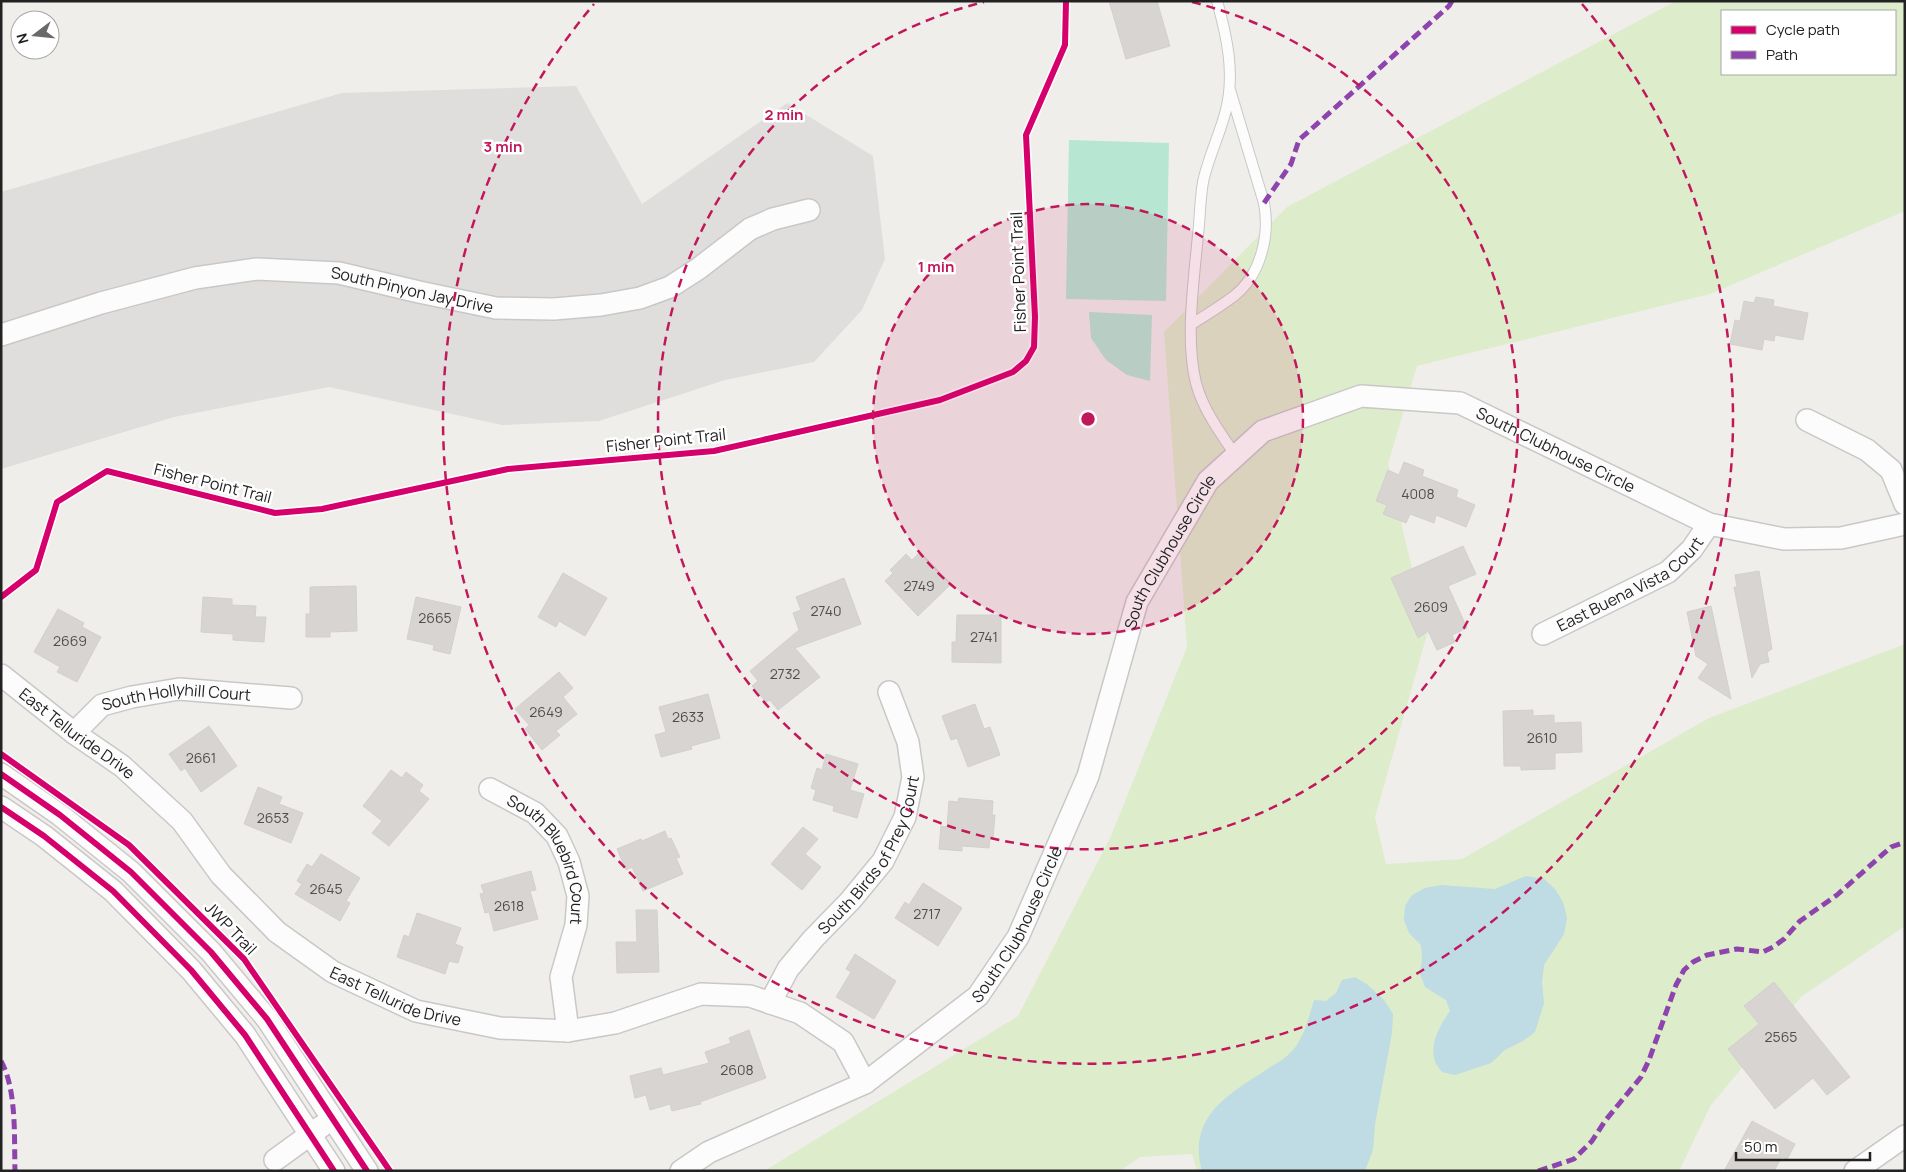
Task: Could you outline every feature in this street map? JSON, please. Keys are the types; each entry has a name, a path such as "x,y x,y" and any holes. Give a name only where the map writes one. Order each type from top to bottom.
{"street":[{"name":"South Pinyon Jay Drive","path":"1,335 101,303 195,278 257,269 339,273 496,308 554,309 601,305 640,298 670,287 698,269 750,229 773,219 809,210"},
{"name":"South Clubhouse Circle","path":"681,1171 709,1152 865,1083 978,996 1018,937 1088,776 1137,602 1208,482 1263,432 1360,396 1460,403 1710,524 1784,539 1841,538 1905,524"},
{"path":"1807,420 1867,450 1891,470 1905,504"},
{"name":"East Buena Vista Court","path":"1543,634 1668,572 1692,549 1710,524"},
{"name":"East Telluride Drive","path":"1,675 74,733 122,766 182,821 221,875 276,932 333,972 416,1011 500,1028 568,1031 615,1022 701,994 750,996 800,1013 843,1042 865,1083"},
{"name":"South Hollyhill Court","path":"74,733 102,705 170,690 179,689 291,698"},
{"name":"South Birds of Prey Court","path":"770,1003 788,969 813,939 850,901 883,860 905,817 913,777 908,742 889,692"},
{"path":"1,774 60,814 130,872 211,952 267,1020 367,1171"},
{"name":"South Bluebird Court","path":"490,789 536,813 557,836 570,862 578,896 576,925 561,977 568,1031"},
{"path":"1,807 44,836 113,891 191,970 245,1035 334,1171"},
{"path":"275,1160 332,1119"},
{"path":"1855,1171 1905,1136"}],"lane":[{"path":"1218,1 1224,24 1231,69 1230,89 1226,111 1203,182 1194,276 1191,338 1196,383 1213,423 1236,456"},
{"path":"1192,324 1236,295 1256,268 1264,246 1267,219 1264,203 1230,89"}],"shaded area":[{"path":"576,86 642,204 787,103 873,156 885,259 862,310 814,362 725,380 599,421 502,425 329,387 174,417 1,469 1,192 342,93"}],"green space":[{"path":"1676,1 1905,1 1905,211 1710,294 1417,366 1388,464 1428,631 1375,817 1386,864 1462,859 1709,718 1905,644 1905,926 1801,997 1711,1105 1679,1171 1197,1171 1192,1154 1140,1157 1120,1171 764,1171 1018,1016 1111,836 1187,647 1164,332 1287,207"},
{"path":"1069,140 1169,143 1166,301 1066,299"},
{"path":"1089,312 1152,315 1150,381 1127,375 1106,360 1091,338"}],"water":[{"path":"1526,876 1544,879 1555,889 1563,902 1567,918 1564,934 1544,965 1542,982 1544,1003 1535,1032 1523,1041 1505,1050 1491,1063 1455,1075 1442,1072 1434,1059 1433,1051 1435,1038 1450,1011 1446,1000 1425,987 1420,974 1421,945 1409,933 1404,920 1405,906 1412,895 1425,888 1441,885 1495,889"},
{"path":"1355,977 1368,985 1384,1000 1393,1014 1392,1033 1375,1124 1373,1150 1365,1171 1202,1171 1199,1152 1200,1136 1205,1122 1214,1110 1237,1089 1283,1059 1293,1049 1305,1029 1314,1000 1326,1001 1336,993 1342,980"}],"building":[{"path":"1109,1 1157,1 1170,46 1126,59"},
{"path":"1756,297 1774,300 1773,306 1808,313 1803,340 1775,335 1774,341 1764,339 1762,350 1730,344 1735,320 1740,321 1744,301 1754,303"},
{"path":"1404,462 1424,470 1422,476 1458,490 1456,497 1475,505 1466,527 1436,515 1434,523 1410,514 1406,523 1383,514 1387,505 1376,501 1388,470 1399,475"},
{"path":"1463,546 1476,574 1448,586 1467,628 1452,635 1455,642 1437,650 1428,631 1418,638 1391,578"},
{"path":"920,552 951,584 918,616 885,581 893,573 890,570 906,554 912,560"},
{"path":"1759,571 1772,649 1767,652 1769,662 1760,664 1752,678 1734,587 1737,587 1735,575"},
{"path":"563,573 607,598 585,636 559,621 556,627 538,617"},
{"path":"844,578 861,624 795,648 820,677 778,710 770,700 766,702 752,686 758,681 750,671 799,630 793,613 801,610 796,597"},
{"path":"356,586 357,631 330,632 330,637 306,637 306,614 310,614 310,587"},
{"path":"203,597 232,599 232,605 256,606 255,617 266,617 264,642 233,640 233,634 201,632"},
{"path":"416,597 461,607 450,654 433,650 434,645 407,639"},
{"path":"1711,606 1731,699 1698,678 1708,664 1696,656 1687,612"},
{"path":"58,609 84,623 82,627 101,637 77,682 57,672 60,667 34,652"},
{"path":"957,615 1001,615 1001,663 952,662 952,642 956,642"},
{"path":"559,672 573,688 563,697 577,714 556,731 560,735 542,750 525,729 529,725 515,709"},
{"path":"708,694 720,738 691,746 692,749 661,757 655,735 666,732 659,707"},
{"path":"975,704 984,729 990,727 1000,755 968,767 957,738 951,740 942,716"},
{"path":"1533,710 1533,716 1554,715 1554,723 1581,722 1582,752 1555,753 1555,769 1521,770 1521,766 1504,766 1503,711"},
{"path":"209,726 237,766 201,792 185,768 181,771 169,754"},
{"path":"826,754 858,764 850,790 864,794 857,818 833,811 834,806 813,800 816,790 811,788 817,768 822,770"},
{"path":"391,770 402,778 406,772 423,785 419,791 429,799 389,846 372,833 382,821 363,806"},
{"path":"258,787 282,797 279,804 303,813 291,843 244,824"},
{"path":"959,798 993,801 992,815 995,815 993,838 990,837 989,848 962,846 962,851 939,849 941,826 947,827 949,801 958,802"},
{"path":"803,827 818,839 805,854 821,867 802,890 771,864"},
{"path":"665,831 668,839 671,838 680,857 676,858 683,874 643,891 632,867 626,870 617,849"},
{"path":"321,854 360,878 346,901 350,903 340,921 295,894 302,884 297,881 307,864 312,867"},
{"path":"531,871 536,890 530,891 538,919 494,931 489,912 485,913 480,894 484,893 481,885"},
{"path":"923,883 962,908 938,946 895,918 905,902 909,905"},
{"path":"636,910 657,910 659,972 617,973 616,942 637,942"},
{"path":"417,913 461,928 455,944 463,947 458,963 449,961 445,974 397,957 404,935 409,937"},
{"path":"855,954 896,981 874,1019 836,997 851,972 846,969"},
{"path":"1774,982 1850,1077 1827,1095 1813,1078 1775,1109 1728,1049 1759,1024 1744,1006"},
{"path":"749,1030 766,1078 700,1102 701,1104 672,1111 670,1104 650,1110 646,1095 635,1098 630,1076 661,1068 663,1075 709,1063 705,1052 731,1043 729,1038"},
{"path":"1752,1121 1795,1144 1787,1160 1782,1157 1774,1171 1724,1171"}],"marked path":[{"path":"1264,203 1291,164 1299,140 1449,6 1452,1"},
{"path":"1538,1171 1574,1159 1592,1141 1605,1121 1641,1077 1676,985 1684,970 1693,962 1707,955 1737,949 1763,952 1773,947 1784,939 1800,921 1837,895 1891,847 1905,842"},
{"path":"1,1061 10,1086 12,1100 15,1171"}],"cycle path":[{"name":"Fisher Point Trail","path":"1,597 36,570 57,502 107,471 275,513 322,509 508,469 714,451 940,400 1013,372 1026,361 1034,347 1035,317 1026,135 1065,45 1066,1"},
{"name":"JWP Trail","path":"1,754 129,845 244,959 390,1171"},
{"path":"1,774 60,815 131,872 211,952 267,1019 367,1171"},
{"path":"1,807 44,836 113,891 191,970 245,1035 334,1171"}]}
